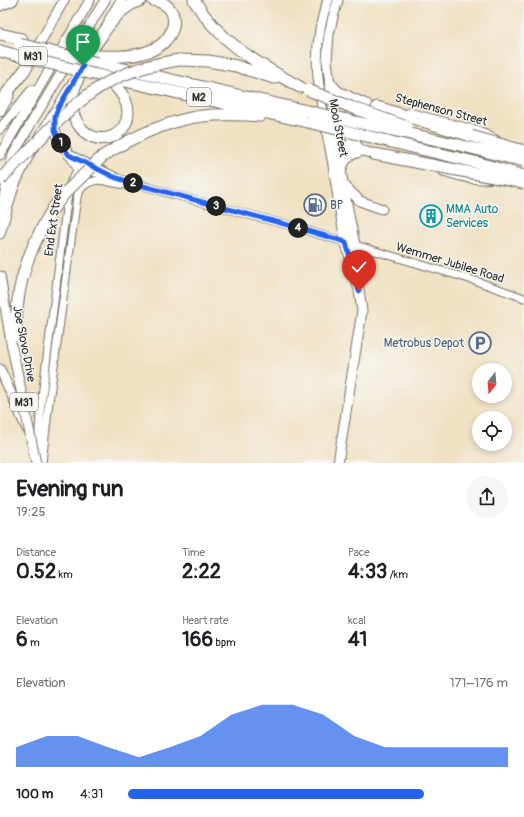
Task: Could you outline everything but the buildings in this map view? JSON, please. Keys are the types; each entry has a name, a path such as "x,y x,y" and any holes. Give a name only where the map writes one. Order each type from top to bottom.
{"highway":[{"path":"0,5 12,0"},
{"path":"92,64 103,77 114,84 122,93 128,106 127,121 123,128 117,135 106,138 92,137 85,133 77,123 72,110 72,99 75,87 92,64 118,14 133,3 141,0"},
{"path":"92,64 140,54 154,49 165,42 170,36 174,21 172,14 163,3 153,0"},
{"path":"194,0 218,32 235,47 273,72 304,88"},
{"path":"0,34 20,41"},
{"name":"M2","path":"0,39 20,41 92,64 479,163 524,176"},
{"name":"M2","path":"6,54 92,64"},
{"path":"0,180 61,118 90,94 123,75 157,64 179,60 208,61 236,66 304,88 351,107 455,144"},
{"path":"0,102 27,67"},
{"path":"370,105 524,151"},
{"path":"21,386 16,349 16,329 17,302 24,268 33,244 54,207 65,193 102,156 141,135 191,118 224,115 305,118"},
{"name":"M2","path":"305,118 455,144 524,161"},
{"path":"374,154 524,183"}],"main road":[{"name":"M31","path":"0,112 64,0"},
{"path":"0,155 90,0"},
{"name":"M31","path":"0,214 13,155 105,0"},
{"path":"0,234 14,186 21,170 45,126 92,64 121,0"},
{"name":"Mooi Street","path":"328,0 323,14 317,46 317,71 320,102 351,244"},
{"name":"Mooi Street","path":"338,0 329,34 327,61 342,168 352,259 362,311 338,463"},
{"path":"0,129 56,60"},
{"path":"329,81 338,91 370,105"},
{"name":"Stephenson Street","path":"320,102 345,100 370,105"},
{"path":"362,150 352,142 347,130 349,116 354,108 370,105"},
{"path":"58,108 55,116 55,130 61,144 78,169 79,191"},
{"path":"327,134 330,139 338,143 374,154"},
{"path":"342,168 344,161 362,150"},
{"path":"69,155 114,177"},
{"path":"343,184 360,201 382,210"},
{"name":"Joe Slovo Drive","path":"0,276 11,342 36,463"},
{"path":"0,368 37,450"}],"street":[{"name":"Stephenson Street","path":"370,105 414,113 488,134 515,152 524,161"},
{"path":"374,154 470,180 481,181 500,178 524,170"},
{"path":"78,169 114,177 176,195"},
{"name":"End Ext Street","path":"36,463 41,404 67,201 71,181 78,169"},
{"name":"End Ext Street","path":"42,463 51,381 79,191 85,184 100,180 176,195"},
{"name":"Wemmer Jubilee Road","path":"176,195 288,225 408,262 476,281 524,298"}],"place":[{"name":"BP","path":"315,205"},
{"name":"MMA Auto Services","path":"431,216"},
{"name":"Metrobus Depot","path":"480,343"}],"route":[{"path":"83,66 58,108 54,119 55,130 61,144 69,155 114,177 136,184 346,242 352,259 359,291"}]}
